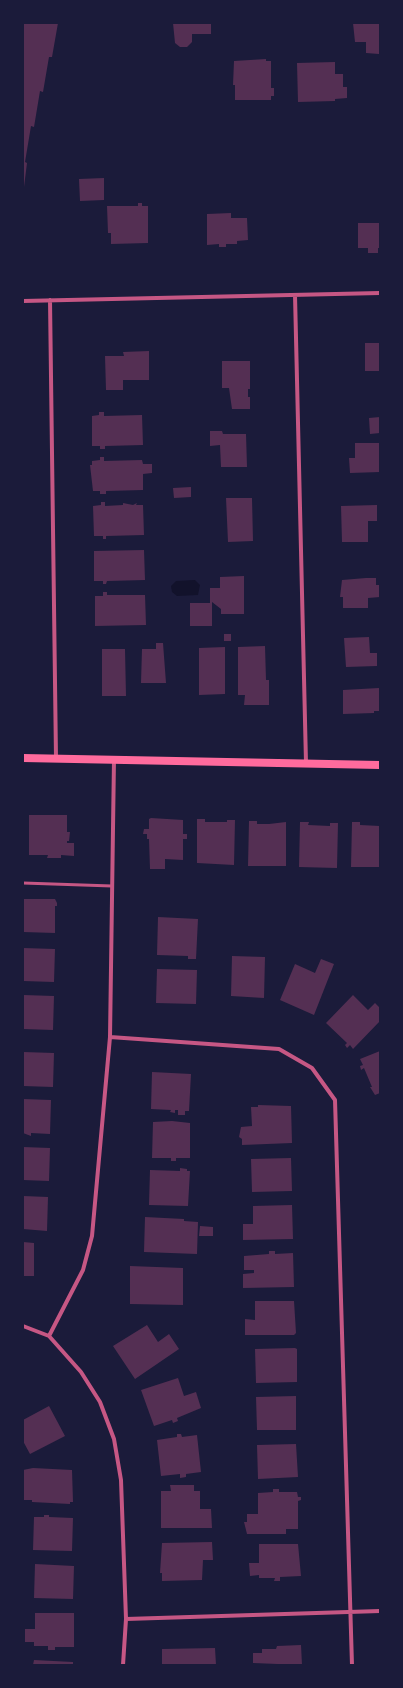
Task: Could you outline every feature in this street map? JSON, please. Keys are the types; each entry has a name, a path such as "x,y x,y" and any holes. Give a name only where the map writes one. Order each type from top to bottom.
{"main road":[{"path":"23,758 380,765"}],"street":[{"path":"23,301 380,293"},
{"path":"295,295 306,763"},
{"path":"50,300 56,758"},
{"path":"49,1336 83,1270 92,1236 110,1037 114,759"},
{"path":"110,1037 279,1049 312,1068 335,1100 352,1665"},
{"path":"23,1326 49,1336 81,1372 100,1402 114,1438 122,1480 126,1619 124,1665"},
{"path":"126,1619 380,1611"}],"lane":[{"path":"23,883 112,886"}],"shaded area":[{"path":"195,580 200,585 198,595 177,596 172,592 171,586 176,581"}],"building":[{"path":"23,23 58,23 52,57 49,57 43,92 40,91 34,127 31,126 25,162 27,163 24,187"},
{"path":"173,23 211,23 211,34 192,34 192,42 187,47 180,47 175,43"},
{"path":"353,23 380,23 379,54 366,53 366,42 355,42"},
{"path":"266,59 266,61 271,61 271,88 274,88 274,96 271,96 271,100 235,100 235,85 233,85 234,61"},
{"path":"335,62 335,74 343,74 343,87 347,87 347,98 335,99 335,101 298,102 297,63"},
{"path":"104,178 104,200 80,201 79,179"},
{"path":"138,203 142,203 142,206 148,206 148,243 111,244 111,233 108,233 107,206 138,206"},
{"path":"231,213 231,218 247,218 248,240 237,241 237,244 226,244 226,247 219,247 219,244 207,245 207,214"},
{"path":"358,223 380,223 380,248 378,248 378,253 368,253 368,248 358,248"},
{"path":"365,343 380,343 380,371 365,371"},
{"path":"149,351 149,380 123,380 123,390 106,390 105,356 124,356 123,352"},
{"path":"222,361 250,361 250,389 248,389 248,397 250,397 250,409 232,409 229,388 222,388"},
{"path":"99,412 104,412 104,416 142,415 143,445 105,446 105,449 100,449 100,446 92,446 92,416 99,415"},
{"path":"380,417 380,433 370,434 369,418"},
{"path":"210,431 222,431 223,434 246,434 247,467 221,467 220,445 210,446"},
{"path":"355,443 380,443 380,472 350,473 349,458 355,458"},
{"path":"100,457 104,457 104,461 142,460 143,464 152,464 152,473 143,474 143,490 106,491 106,494 100,494 100,491 93,491 90,465 92,465 92,461 100,460"},
{"path":"191,487 191,497 174,498 173,488"},
{"path":"226,498 252,498 253,541 228,542"},
{"path":"101,502 105,502 105,506 123,505 123,503 133,505 137,503 136,505 143,505 144,535 106,536 106,539 103,539 103,536 94,536 93,506 101,505"},
{"path":"377,505 377,521 368,521 368,542 342,542 341,506"},
{"path":"144,550 145,580 107,581 106,584 103,584 103,581 94,581 94,551"},
{"path":"244,576 244,614 221,614 221,609 212,602 212,626 190,626 190,603 210,603 210,588 220,588 220,577"},
{"path":"376,578 376,585 380,585 380,597 368,598 368,608 343,608 343,597 340,597 342,580"},
{"path":"103,592 107,592 107,595 145,595 146,625 95,626 95,596 103,596"},
{"path":"224,634 231,634 231,641 224,641"},
{"path":"369,637 370,653 377,653 377,666 346,667 344,638"},
{"path":"156,643 163,643 166,683 141,683 142,649 156,649"},
{"path":"265,646 266,680 269,680 269,705 244,705 245,695 238,695 238,647"},
{"path":"225,647 225,694 199,695 199,648"},
{"path":"102,649 125,649 126,696 102,696"},
{"path":"379,688 380,711 374,711 374,713 343,714 343,690"},
{"path":"29,815 67,815 67,832 70,832 69,841 67,841 67,843 74,843 74,856 61,855 61,858 47,858 48,855 29,855"},
{"path":"149,819 183,820 183,834 187,834 187,839 183,839 183,860 165,859 165,869 150,869 149,839 147,839 147,834 143,834 144,829 149,829"},
{"path":"197,819 205,819 205,822 227,822 227,820 235,820 234,865 197,863"},
{"path":"249,821 257,821 257,824 286,822 286,866 248,866"},
{"path":"300,822 309,822 308,825 330,826 330,823 338,823 337,868 299,867"},
{"path":"352,822 360,822 360,825 380,826 380,867 351,867"},
{"path":"23,899 55,899 57,906 55,906 55,933 23,932"},
{"path":"158,917 198,919 196,959 188,959 188,956 157,955"},
{"path":"23,948 55,949 54,982 23,981"},
{"path":"232,956 265,957 264,998 231,996"},
{"path":"321,959 334,964 314,1015 280,1000 295,964 315,973"},
{"path":"157,969 197,970 196,1004 156,1003"},
{"path":"23,995 54,996 53,1030 23,1029"},
{"path":"353,995 368,1010 375,1003 380,1008 380,1021 353,1049 350,1045 347,1048 345,1045 347,1043 326,1023"},
{"path":"380,1051 380,1093 375,1095 370,1087 372,1087 364,1068 361,1070 360,1066 363,1065 360,1059"},
{"path":"23,1052 54,1053 53,1087 23,1086"},
{"path":"152,1072 191,1074 189,1111 185,1111 185,1115 178,1115 178,1110 175,1110 175,1113 170,1112 171,1110 151,1109"},
{"path":"23,1099 51,1100 50,1134 31,1133 31,1136 23,1133"},
{"path":"258,1105 291,1106 292,1143 242,1145 242,1139 239,1137 241,1127 252,1126 251,1107 258,1107"},
{"path":"172,1121 190,1123 190,1158 176,1158 176,1161 171,1161 171,1158 152,1158 153,1122"},
{"path":"23,1147 50,1148 49,1181 23,1180"},
{"path":"291,1158 292,1191 252,1192 251,1159"},
{"path":"380,1162 380,1191 379,1191"},
{"path":"180,1168 190,1171 188,1206 149,1205 150,1170 180,1171"},
{"path":"23,1196 48,1197 47,1231 23,1229"},
{"path":"292,1205 293,1239 243,1240 243,1224 253,1224 253,1206"},
{"path":"145,1217 184,1219 184,1221 198,1222 197,1254 144,1252"},
{"path":"200,1226 213,1227 213,1236 199,1236"},
{"path":"23,1242 34,1243 34,1276 23,1276"},
{"path":"269,1251 275,1251 275,1254 293,1253 294,1287 243,1288 243,1274 254,1273 254,1270 244,1270 244,1256 269,1254"},
{"path":"130,1266 183,1268 183,1305 130,1304"},
{"path":"255,1301 294,1301 296,1333 294,1335 245,1335 245,1319 255,1320"},
{"path":"147,1325 158,1342 169,1334 179,1349 135,1379 113,1346"},
{"path":"255,1349 297,1349 297,1382 256,1383"},
{"path":"178,1378 184,1396 196,1392 201,1408 177,1418 178,1421 173,1423 172,1420 154,1426 141,1390"},
{"path":"296,1396 296,1430 257,1430 256,1397"},
{"path":"49,1406 65,1436 30,1454 23,1441 23,1420"},
{"path":"177,1434 181,1434 182,1437 197,1435 201,1472 186,1474 186,1477 180,1478 180,1474 161,1476 157,1440 177,1437"},
{"path":"296,1444 298,1477 258,1479 257,1445"},
{"path":"33,1468 72,1470 73,1502 70,1502 70,1504 32,1502 32,1500 23,1500 23,1470"},
{"path":"170,1485 194,1485 194,1491 200,1491 200,1509 211,1509 212,1528 161,1528 161,1491 171,1491"},
{"path":"273,1489 279,1489 279,1492 297,1492 298,1497 301,1497 301,1500 298,1501 298,1529 286,1529 286,1534 247,1534 244,1522 247,1522 247,1514 258,1514 258,1493 273,1492"},
{"path":"44,1515 49,1515 49,1517 73,1518 72,1551 33,1550 34,1517 44,1517"},
{"path":"212,1542 213,1560 203,1560 202,1580 162,1581 162,1573 160,1573 162,1543"},
{"path":"259,1544 298,1544 301,1576 280,1577 280,1581 274,1581 275,1578 259,1578 259,1575 250,1576 249,1563 259,1563"},
{"path":"35,1564 74,1566 73,1599 34,1598"},
{"path":"35,1613 74,1613 74,1647 55,1647 55,1650 48,1650 48,1646 34,1646 34,1642 25,1642 25,1629 35,1629"},
{"path":"301,1645 302,1665 253,1663 253,1653 262,1653 262,1649 276,1649 277,1646"},
{"path":"215,1648 216,1665 162,1665 162,1649"},
{"path":"34,1660 73,1662 73,1665 33,1665"}]}
